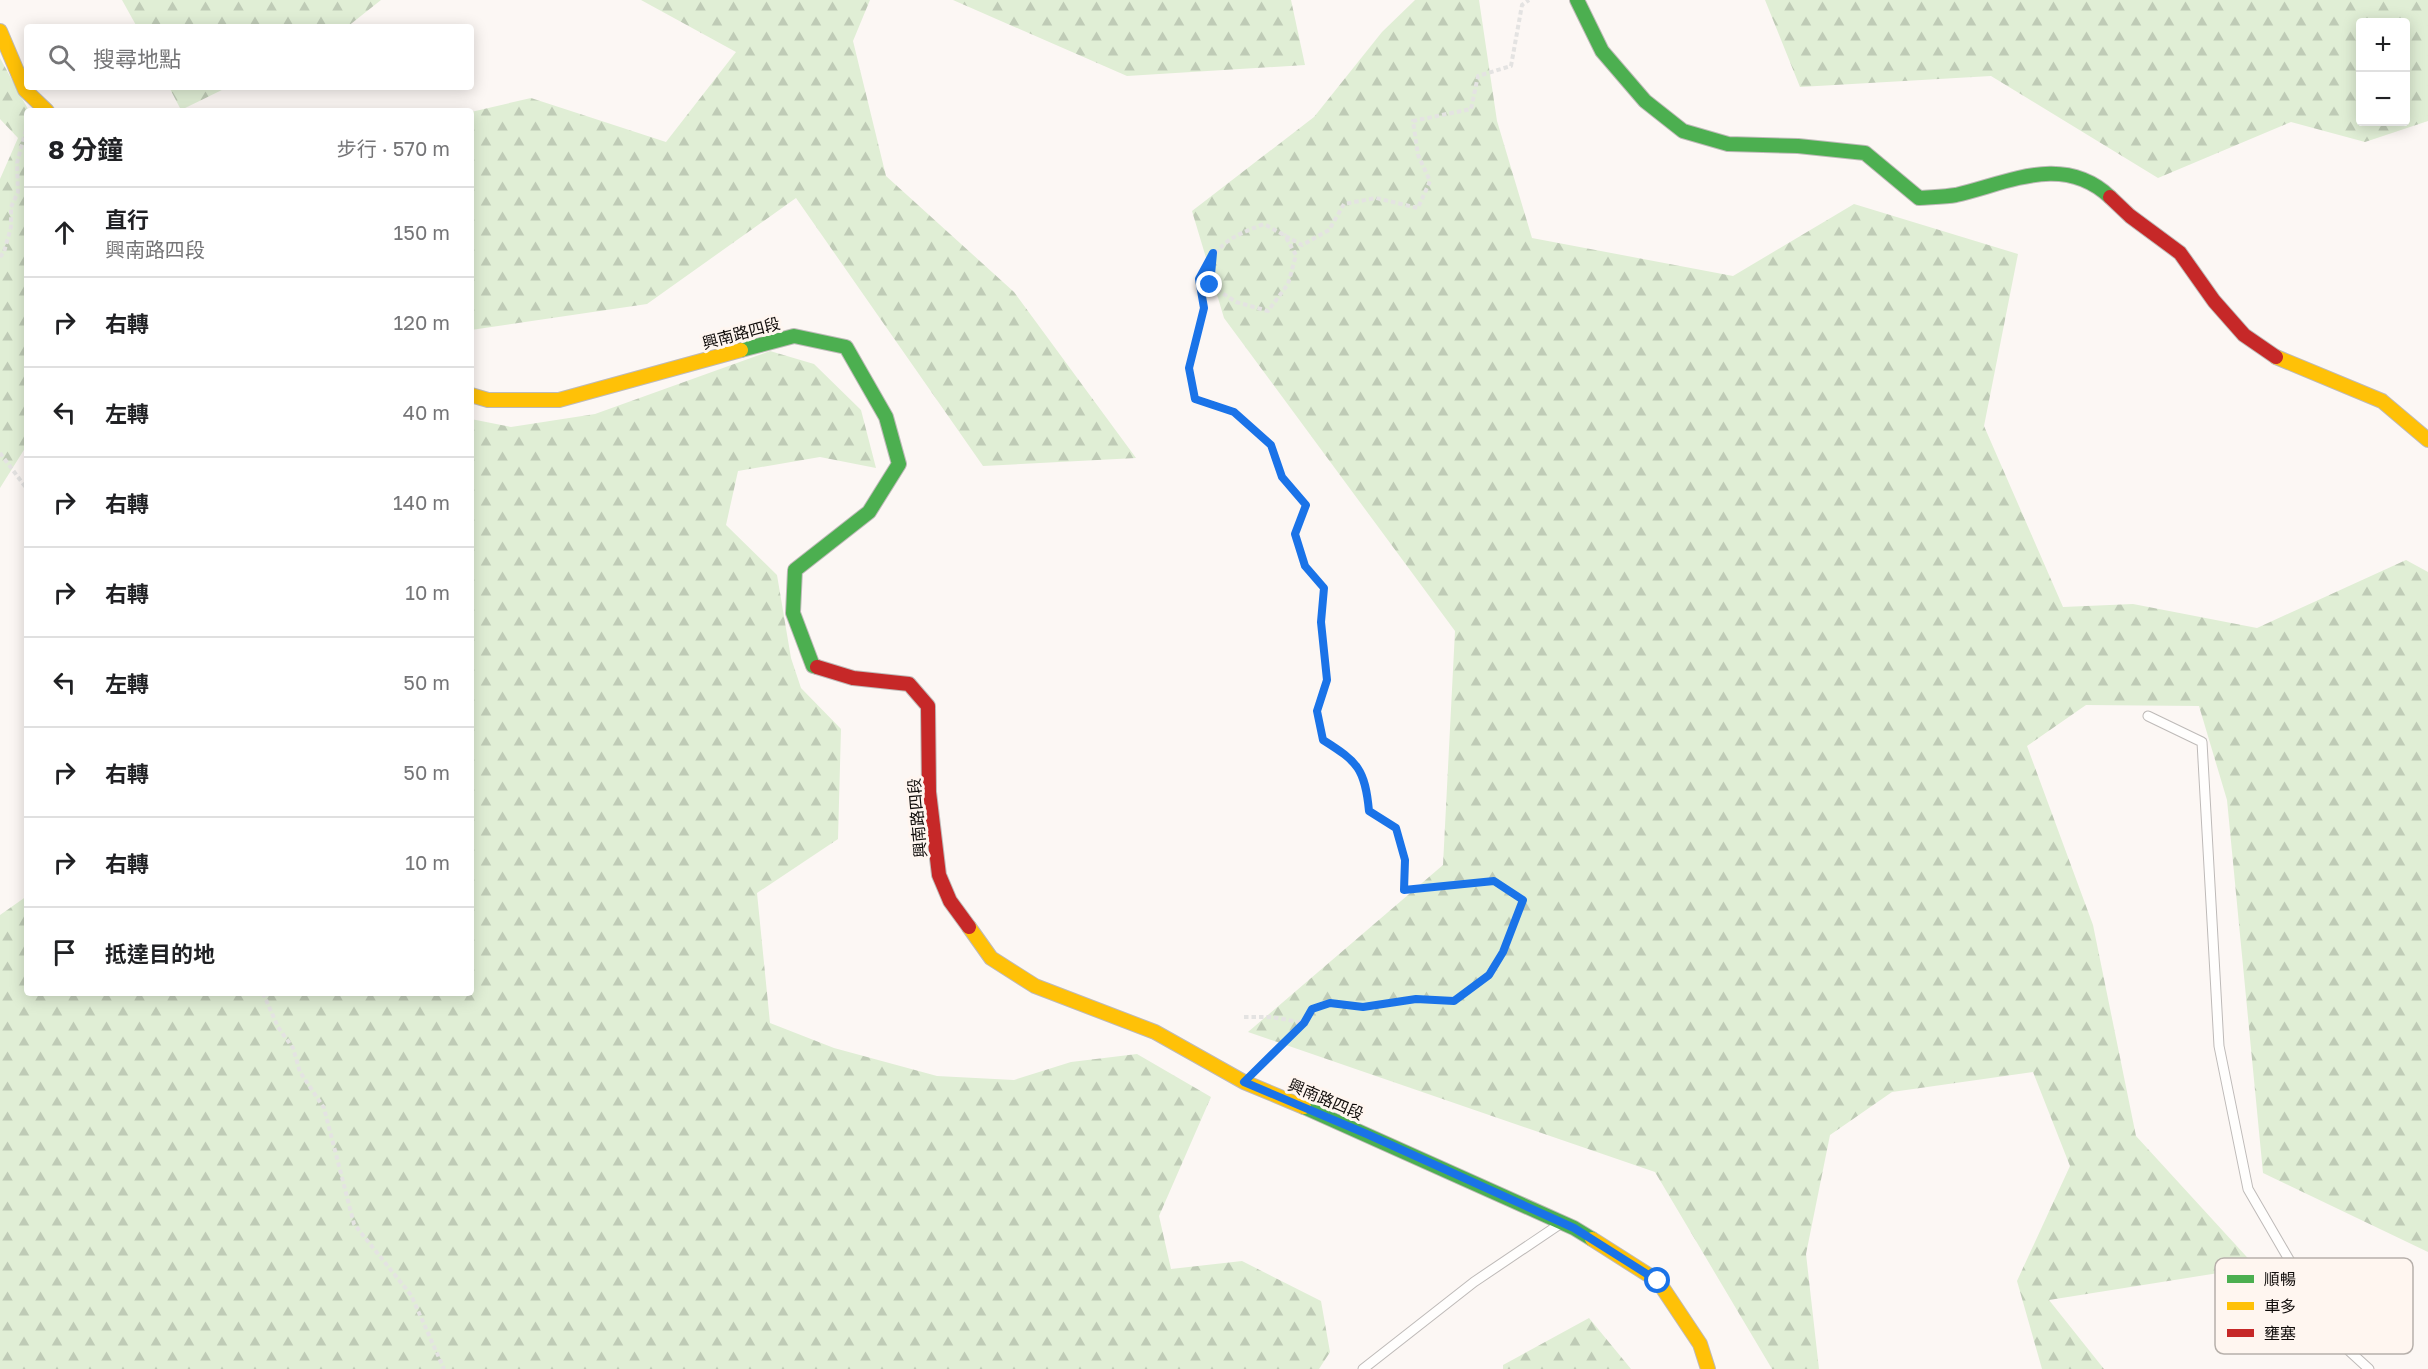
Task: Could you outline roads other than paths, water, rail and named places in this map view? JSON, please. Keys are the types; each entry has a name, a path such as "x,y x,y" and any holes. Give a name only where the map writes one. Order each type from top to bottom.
{"street":[{"path":"1577,0 1602,51 1645,101 1683,131 1728,144 1798,146 1865,153 1919,198 1955,195 2008,178 2056,173 2096,184 2130,216 2180,253 2214,302 2244,335 2279,359 2382,401 2428,441"},
{"path":"0,31 24,88"},
{"path":"25,90 44,108"},
{"name":"興南路四段","path":"474,396 488,400 559,400 794,336 846,347 886,417 899,464 869,512 795,570 793,613 813,666 853,678 909,684 928,706 929,792 939,875 950,901 992,958 1035,986 1155,1032 1244,1082 1369,1135 1562,1223 1658,1281 1700,1344 1708,1369"}],"lane":[{"path":"2148,716 2202,742 2219,1046 2248,1189 2288,1258"},
{"path":"1363,1369 1474,1282 1562,1223"},
{"path":"2353,1354 2369,1369"}]}
